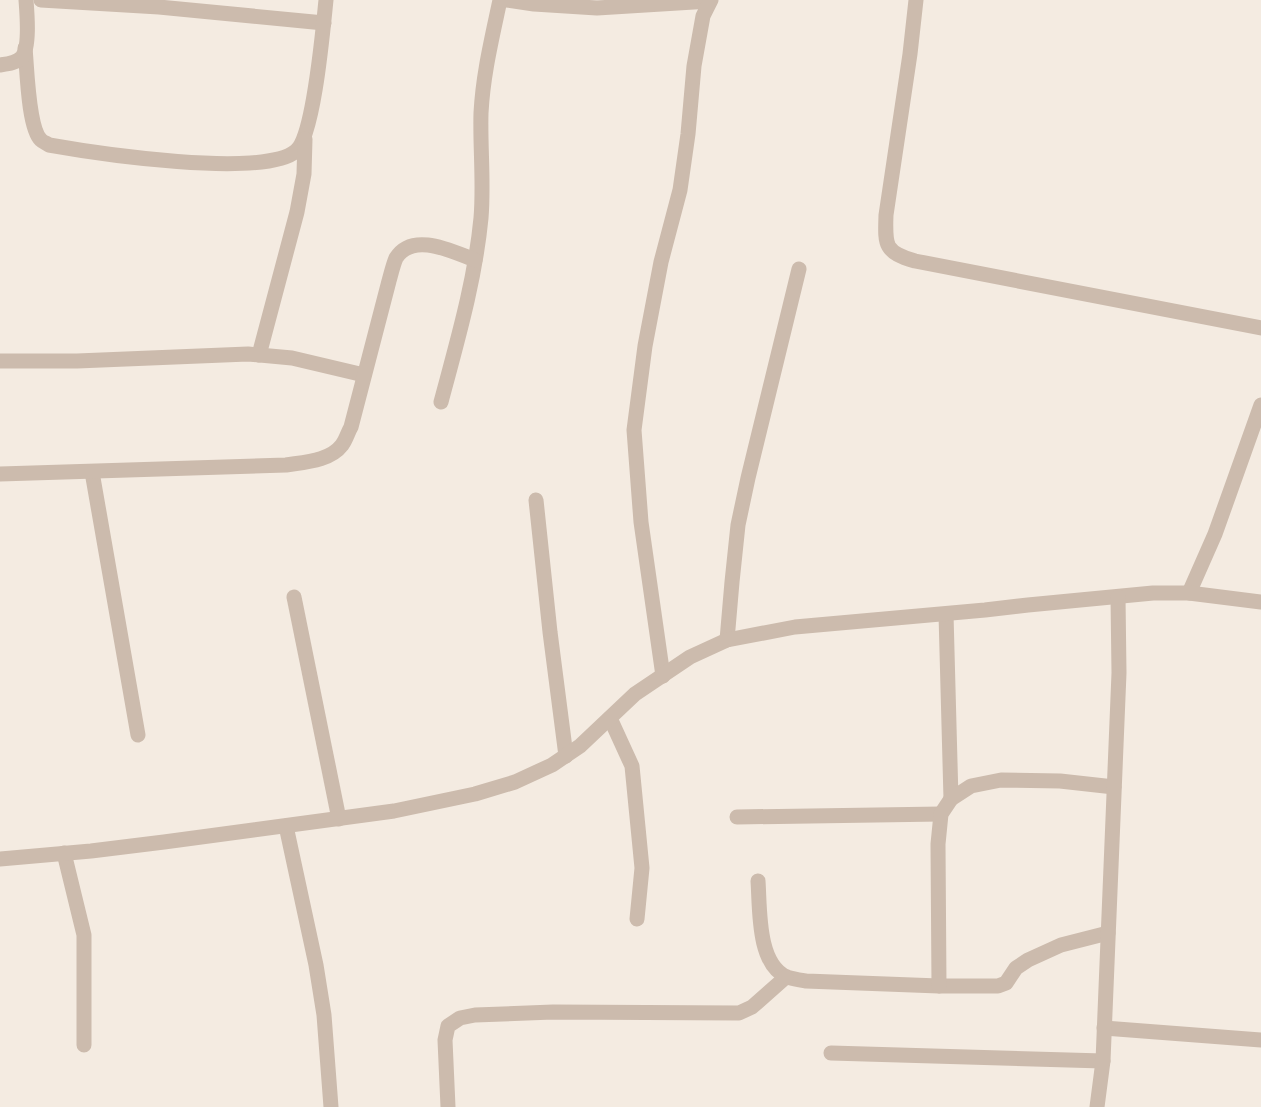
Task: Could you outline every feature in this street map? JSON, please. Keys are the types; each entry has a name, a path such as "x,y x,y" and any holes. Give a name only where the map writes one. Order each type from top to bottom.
{"street":[{"path":"26,0 25,48 34,126 40,139 49,145 159,159 220,164 256,163 282,159 297,150 305,137"},
{"path":"41,0 159,7 324,23"},
{"path":"259,355 297,212 304,174 305,137 313,104 326,0"},
{"path":"441,402 464,314 475,260 481,218 481,114 485,70 500,0"},
{"path":"507,0 597,8 710,0 703,16 694,66 680,190 661,262 645,346 634,430 640,522 663,676"},
{"path":"916,0 886,215 885,237 890,249 900,257 915,261 1261,328"},
{"path":"0,66 13,63 22,57 25,48"},
{"path":"0,474 286,465 329,456 342,446 351,427 388,281 396,259 404,250 416,245 434,245 475,260"},
{"path":"727,640 738,525 799,269"},
{"path":"0,361 259,355 292,358 364,375"},
{"path":"1189,593 1215,534 1260,410"},
{"path":"92,471 138,735"},
{"path":"536,500 566,756"},
{"path":"0,859 286,826 393,811 475,794 515,782 566,756 580,746 635,694 690,657 727,640 795,627 1153,593 1189,593 1261,602"},
{"path":"294,597 339,819"},
{"path":"1097,1107 1103,1061 1119,673 1118,597"},
{"path":"946,614 951,798"},
{"path":"610,718 632,766 642,868 637,920"},
{"path":"939,986 938,844 941,814 951,798 971,786 1001,780 1060,781 1114,787"},
{"path":"737,817 941,814"},
{"path":"286,826 323,1005 331,1107"},
{"path":"64,853 84,935 84,1045"},
{"path":"758,881 765,951 773,966 786,977 806,981 999,986 1006,983 1016,968 1028,960 1061,945 1108,933"},
{"path":"448,1107 445,1040 448,1026 460,1018 475,1015 554,1012 739,1013 753,1007 786,977"},
{"path":"1104,1028 1261,1040"},
{"path":"831,1053 1103,1061"}]}
